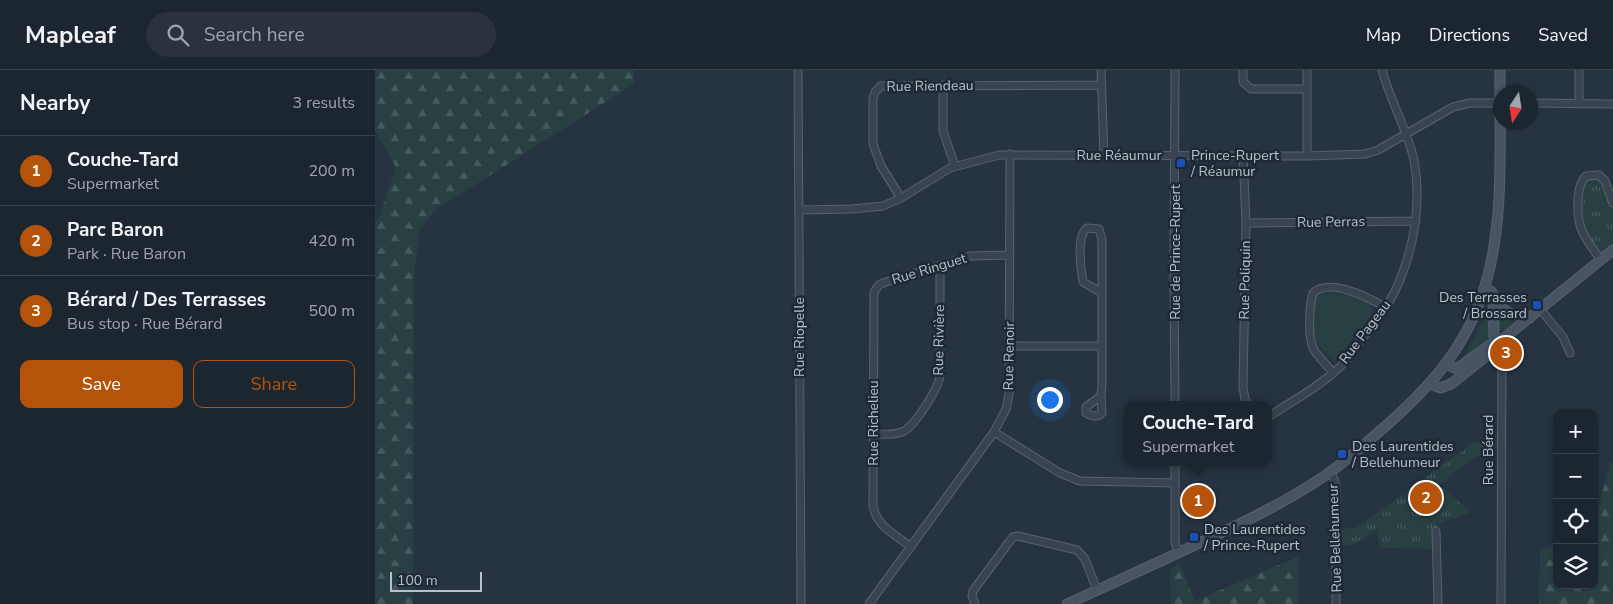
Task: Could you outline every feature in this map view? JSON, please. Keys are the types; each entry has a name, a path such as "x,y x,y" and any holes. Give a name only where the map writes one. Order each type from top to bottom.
{"street":[{"name":"Rue Riopelle","path":"798,70 801,604"},
{"path":"1101,70 1105,155"},
{"name":"Rue de Prince-Rupert","path":"1175,70 1175,401"},
{"path":"1243,70 1243,82 1251,88 1307,90"},
{"path":"1307,70 1307,156"},
{"name":"Rue Pageau","path":"1272,414 1317,386 1341,365 1385,308 1407,263 1416,221 1417,188 1414,161 1407,134 1393,104 1382,70"},
{"path":"1500,70 1500,85"},
{"path":"1579,70 1579,104"},
{"path":"943,85 943,131 955,166"},
{"name":"Rue Riendeau","path":"901,198 881,166 875,151 873,99 875,92 881,86 1101,85"},
{"name":"Rue Réaumur","path":"799,210 869,209 883,206 901,198 933,177 955,166 991,156 1010,154 1307,156 1365,154 1378,150 1453,107 1470,103 1493,103"},
{"path":"1538,103 1613,104"},
{"path":"1067,604 1179,553 1273,507 1330,472 1383,428 1431,384 1447,364 1472,320 1484,288 1497,227 1499,130"},
{"name":"Rue Renoir","path":"869,604 994,432 1008,403 1010,346 1010,154"},
{"name":"Rue Poliquin","path":"1243,155 1245,223 1243,387 1246,401"},
{"path":"1601,260 1583,233 1579,222 1578,189 1581,181 1586,176 1599,175 1605,181 1613,203"},
{"name":"Rue Perras","path":"1245,223 1416,221"},
{"path":"1101,396 1102,293 1101,233 1099,229 1087,228 1081,236 1080,268 1083,282 1102,293"},
{"path":"1431,384 1440,388 1449,386 1494,350 1498,343 1613,250"},
{"name":"Rue Ringuet","path":"879,285 976,255 1010,255"},
{"name":"Rue Rivière","path":"873,434 898,434 908,429 937,387 940,375 940,266"},
{"name":"Rue Richelieu","path":"879,285 874,292 873,298 874,514 881,525 911,547"},
{"path":"1333,373 1313,348 1310,332 1313,294 1323,288 1343,290 1366,296 1385,308"},
{"path":"1484,288 1492,292 1493,298 1509,314 1530,318"},
{"name":"Rue Bérard","path":"1493,298 1494,336 1502,352 1501,604"},
{"path":"1540,309 1563,337 1570,353"},
{"path":"1447,364 1458,368 1490,344 1498,343"},
{"path":"1010,346 1102,346"},
{"path":"994,432 1060,473 1080,481 1175,483"},
{"path":"1175,466 1175,543 1179,553"},
{"name":"Rue Bellehumeur","path":"1330,472 1335,486 1336,604"},
{"path":"1436,531 1438,604"},
{"path":"975,604 972,596 973,591 1009,542 1017,536 1077,550 1085,559 1097,590"}],"green space":[{"path":"375,70 634,70 634,84 437,209 420,229 414,275 413,604 375,604 375,221 378,220 396,167 375,131"},
{"path":"1599,175 1613,203 1613,250 1601,260 1579,222 1581,181"},
{"path":"1326,292 1348,295 1370,304 1373,314 1336,361 1332,361 1314,340 1314,299 1319,294"},
{"path":"1489,302 1491,337 1459,365 1475,336"},
{"path":"1499,314 1513,320 1514,323 1505,330 1499,330 1497,318"},
{"path":"1500,433 1500,446 1472,459 1439,485 1471,512 1437,524 1435,549 1379,548 1378,529 1355,544 1339,547 1339,529 1356,528 1473,443"},
{"path":"1610,463 1613,463 1613,604 1539,604 1540,550 1553,545 1553,589 1598,589 1598,509"},
{"path":"1299,556 1299,604 1171,604 1170,570 1179,563 1195,601"}],"place":[{"name":"Prince-Rupert / Réaumur","path":"1181,163"},
{"name":"Des Terrasses / Brossard","path":"1537,305"},
{"name":"Bérard / Des Terrasses","path":"1506,353"},
{"name":"Des Laurentides / Bellehumeur","path":"1342,454"},
{"name":"Parc Baron","path":"1426,498"},
{"name":"Couche-Tard","path":"1198,501"},
{"name":"Des Laurentides / Prince-Rupert","path":"1194,537"}]}
